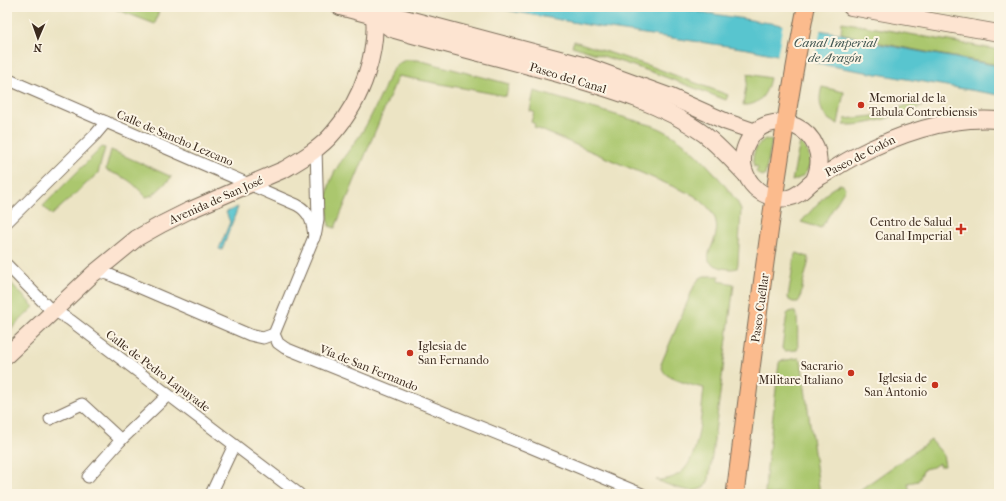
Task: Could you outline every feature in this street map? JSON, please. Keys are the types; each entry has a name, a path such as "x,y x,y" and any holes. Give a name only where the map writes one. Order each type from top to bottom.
{"main road":[{"name":"Paseo del Canal","path":"340,7 397,16 586,66 665,94 727,122 756,132"},
{"path":"851,7 999,33"},
{"name":"Paseo del Canal","path":"373,12 390,28 395,30 572,78 651,105 684,122 703,134 725,152 745,174 755,188 764,195 775,198"},
{"name":"Avenida de San José","path":"7,355 93,274 144,233 188,211 285,169 316,149 333,134 343,122 361,87 373,46 373,12"},
{"name":"Paseo Cuéllar","path":"735,494 775,198 794,72 805,12"},
{"name":"Paseo de Colón","path":"775,198 794,196 805,190 814,180 869,150 903,135 954,122 999,120"},
{"path":"745,174 743,163 744,151 748,140 756,132 767,125 786,123 799,127 805,131 810,136 816,147 818,154 818,167 814,180"}],"street":[{"name":"Calle de Sancho Lezcano","path":"7,79 297,205 306,211 312,222 314,238"},
{"path":"7,222 95,135 106,122"},
{"path":"93,274 98,272 108,274 250,335 263,338 274,334 318,227 316,149"},
{"name":"Calle de Pedro Lapuyade","path":"7,265 36,297 54,312 70,320 299,494"},
{"name":"Vía de San Fernando","path":"274,334 278,343 286,348 642,494"},
{"path":"88,477 121,440 168,395"},
{"path":"50,419 82,404 121,440"},
{"path":"212,494 234,445"}],"green space":[{"path":"110,7 160,7 155,24"},
{"path":"842,22 999,50 999,65 881,43 841,33"},
{"path":"574,41 653,67 728,95 726,100 652,72 572,46"},
{"path":"405,60 418,60 509,84 506,96 398,76 335,228 329,226 328,196 331,179 339,164 367,124 393,69"},
{"path":"748,74 770,78 767,89 762,98 749,105 743,105"},
{"path":"822,87 844,92 838,124 832,122 822,110 820,99"},
{"path":"534,91 654,126 667,132 690,149 721,181 738,203 741,210 737,268 722,268 709,261 709,254 716,235 717,227 714,215 705,204 693,195 534,127 535,124 531,122 534,112 530,111"},
{"path":"911,104 922,107 874,122 844,125 845,119 873,116"},
{"path":"765,139 772,141 765,176 759,175 756,171 758,169 757,166 754,167 753,159 756,148"},
{"path":"800,142 808,153 810,164 808,170 804,174 792,181"},
{"path":"102,147 105,148 98,173 52,215 43,206"},
{"path":"111,150 172,177 153,195 146,197 129,181 107,171 106,169"},
{"path":"840,184 845,188 844,191 821,228 801,222 830,190"},
{"path":"797,253 808,257 809,260 800,299 798,302 793,302 789,300 788,297 795,254"},
{"path":"704,276 719,276 719,281 734,284 709,479 705,486 693,491 678,488 656,480 667,479 675,476 685,469 690,460 695,449 698,436 704,388 670,377 665,373 661,364 695,284"},
{"path":"7,279 34,307 7,333"},
{"path":"791,311 795,312 797,319 798,348 797,350 784,351 782,348 787,314"},
{"path":"799,358 801,360 820,494 765,494 779,363 780,361"},
{"path":"931,440 943,454 945,466 939,466 939,463 933,467 924,469 918,481 908,483 910,494 854,494"}],"water":[{"name":"Canal Imperial de Aragón","path":"489,7 670,7 838,33 879,44 999,66 999,95 825,65 748,49 610,29"},
{"path":"238,207 222,250 219,249 230,222 226,212"}],"pier":[{"path":"783,23 821,28 814,65 777,57"}],"place":[{"name":"Memorial de la Tabula Contrebiensis","path":"861,105"},
{"name":"Centro de Salud Canal Imperial","path":"961,229"},
{"name":"Iglesia de San Fernando","path":"410,353"},
{"name":"Sacrario Militare Italiano","path":"851,373"},
{"name":"Iglesia de San Antonio","path":"935,385"}]}
